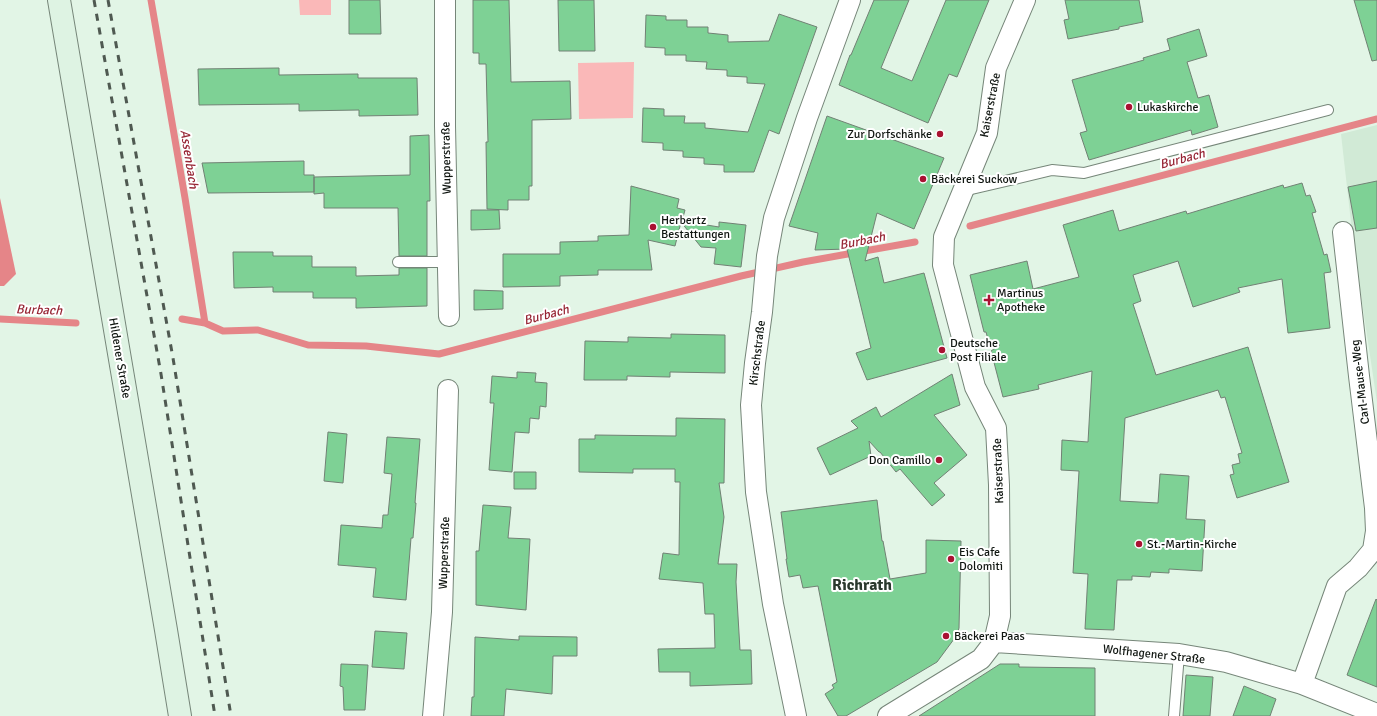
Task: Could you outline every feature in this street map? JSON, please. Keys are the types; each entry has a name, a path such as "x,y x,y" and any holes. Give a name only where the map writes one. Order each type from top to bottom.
{"main road":[{"name":"Hildener Straße","path":"60,0 180,716"}],"street":[{"name":"Wupperstraße","path":"445,0 449,316"},
{"name":"Kirschstraße","path":"796,716 773,604 756,492 751,405 767,256 774,218 807,118 850,0"},
{"name":"Kaiserstraße","path":"888,716 982,659 994,642 1000,616 999,485 996,428 975,387 943,265 944,237 987,133 996,68 1025,0"},
{"name":"Carl-Mause-Weg","path":"1302,684 1337,586 1358,568 1373,550 1376,531 1375,508 1343,232"},
{"name":"Wupperstraße","path":"433,716 442,612 448,390"},
{"name":"Wolfhagener Straße","path":"994,642 1179,654 1226,662 1302,684 1350,710 1377,714"}],"lane":[{"path":"963,190 1052,170 1084,173 1328,110"},
{"path":"398,262 448,262"},
{"path":"1174,716 1179,654"}],"shaded area":[{"path":"299,0 331,0 331,15 300,15"},
{"path":"634,62 633,118 579,119 578,63"},
{"path":"1377,125 1377,402 1354,249 1341,134"},
{"path":"0,198 16,274 4,286 0,286"}],"building":[{"path":"349,0 380,0 381,34 349,34"},
{"path":"473,0 509,0 511,82 570,81 571,119 532,120 532,186 529,186 529,200 508,200 508,210 487,209 486,142 488,142 486,64 479,64 479,53 473,53"},
{"path":"558,0 594,0 595,51 559,51"},
{"path":"874,0 909,0 881,68 912,81 946,0 989,0 957,77 949,74 928,123 839,85 850,55"},
{"path":"1065,0 1139,0 1143,22 1119,27 1119,29 1068,39 1064,20 1069,19"},
{"path":"1354,0 1377,0 1377,60 1372,61"},
{"path":"779,14 817,27 779,134 769,130 754,172 724,172 724,165 704,164 704,158 683,157 683,151 663,150 663,143 642,142 643,108 664,109 664,116 685,116 684,123 705,123 705,128 748,132 765,84 747,83 747,77 727,76 727,70 706,69 707,62 686,61 686,55 665,55 665,48 645,47 646,15 666,16 666,20 687,20 687,27 708,27 708,33 728,35 728,42 769,41"},
{"name":"Lukaskirche","path":"1199,29 1207,56 1187,62 1198,98 1209,95 1218,127 1192,135 1191,130 1089,160 1080,133 1087,131 1072,80 1144,60 1143,58 1170,50 1167,39"},
{"path":"279,68 279,75 358,74 358,78 417,78 418,115 359,116 359,110 299,111 299,104 199,105 198,69"},
{"path":"827,116 944,158 914,229 877,213 865,261 878,257 884,283 924,273 947,358 867,380 856,353 871,348 847,249 815,250 818,233 789,226"},
{"path":"429,135 430,201 427,201 427,256 399,256 398,208 324,208 324,193 314,194 314,177 410,175 410,136"},
{"path":"304,161 304,175 314,175 314,192 208,193 202,163"},
{"path":"1377,181 1377,228 1356,231 1348,187"},
{"path":"1302,183 1306,196 1310,195 1316,212 1312,213 1324,255 1327,254 1331,272 1324,273 1330,328 1288,333 1282,279 1238,288 1240,292 1193,307 1178,261 1133,275 1141,301 1133,304 1156,375 1248,347 1289,482 1237,498 1230,475 1234,474 1232,465 1240,463 1238,454 1242,453 1225,397 1221,398 1218,390 1125,418 1120,501 1158,503 1160,474 1189,476 1186,519 1205,520 1202,571 1169,569 1169,573 1151,572 1150,577 1132,576 1132,580 1117,580 1114,630 1085,629 1088,574 1073,573 1079,471 1061,470 1062,440 1088,442 1092,371 1038,385 1039,389 1003,397 991,351 1000,345 990,347 986,332 984,332 970,275 1027,261 1033,289 1079,277 1063,225 1113,210 1119,231 1186,211 1187,214 1283,185 1284,188"},
{"path":"631,186 679,199 677,208 685,210 682,221 719,227 719,222 746,225 741,267 714,264 716,248 701,247 681,222 675,246 648,240 652,270 598,270 598,275 560,276 560,286 503,287 503,254 560,254 560,242 598,241 598,236 629,235"},
{"path":"471,210 499,210 500,229 471,230"},
{"path":"233,252 273,252 273,256 312,256 312,267 356,267 356,276 399,275 399,268 427,268 427,306 356,308 356,298 313,298 313,292 273,292 273,287 234,288"},
{"path":"474,290 503,291 503,309 474,310"},
{"path":"671,334 725,335 725,373 670,372 670,377 627,376 627,380 584,380 585,341 628,342 628,337 671,338"},
{"path":"517,372 536,373 535,382 547,383 546,407 540,406 539,419 530,418 529,433 515,432 512,472 489,470 494,403 490,403 492,376 517,378"},
{"path":"952,374 960,405 934,415 967,455 934,483 945,495 932,506 900,469 896,472 869,441 871,456 830,475 817,448 858,428 851,421 876,407 881,417"},
{"path":"676,418 725,419 724,483 719,483 724,517 718,564 737,564 736,582 740,650 751,650 752,684 690,686 690,672 659,672 658,649 715,648 714,614 705,614 703,583 659,579 663,553 679,555 680,482 675,482 675,469 633,469 633,473 579,472 579,439 595,439 595,435 676,436"},
{"path":"328,432 347,434 343,483 324,481"},
{"path":"387,437 420,439 413,538 411,538 406,600 373,597 376,568 338,565 341,525 382,528 383,515 388,515 392,474 384,473"},
{"path":"514,472 536,472 536,489 514,489"},
{"path":"877,500 882,541 890,579 926,573 926,540 961,541 959,628 957,635 937,662 846,716 838,716 825,694 834,688 832,685 837,682 818,586 803,588 800,575 789,577 781,512"},
{"path":"483,505 511,507 508,538 530,539 526,610 476,605 476,551 479,551"},
{"path":"1376,599 1377,600 1377,687 1347,675"},
{"path":"375,631 407,633 404,669 372,667"},
{"path":"519,636 577,637 577,656 553,656 552,694 506,689 504,716 471,716 472,697 474,697 475,637 519,640"},
{"path":"341,664 368,665 365,710 344,710 343,687 340,686"},
{"path":"1000,664 1019,664 1019,667 1095,668 1095,716 919,716"},
{"path":"1186,675 1213,677 1210,716 1183,716"},
{"path":"1244,686 1276,699 1270,716 1233,716"}],"waterway":[{"name":"Assenbach","path":"151,0 205,323"},
{"name":"Burbach","path":"970,226 1377,119"},
{"name":"Burbach","path":"182,319 205,323 223,331 258,330 308,345 366,346 439,354 741,276 803,262 915,242"},
{"name":"Burbach","path":"0,319 76,323"}],"railway":[{"path":"94,0 161,374 215,716"},
{"path":"108,0 173,358 231,716"}],"place":[{"name":"Lukaskirche","path":"1129,107"},
{"name":"Zur Dorfschänke","path":"940,134"},
{"name":"Bäckerei Suckow","path":"923,179"},
{"name":"Herbertz Bestattungen","path":"653,227"},
{"name":"Martinus Apotheke","path":"989,300"},
{"name":"Deutsche Post Filiale","path":"942,350"},
{"name":"Don Camillo","path":"939,460"},
{"name":"St.-Martin-Kirche","path":"1139,544"},
{"name":"Eis Cafe Dolomiti","path":"951,559"},
{"name":"Bäckerei Paas","path":"946,636"}],"district":[{"name":"Richrath","path":"862,584"}]}
